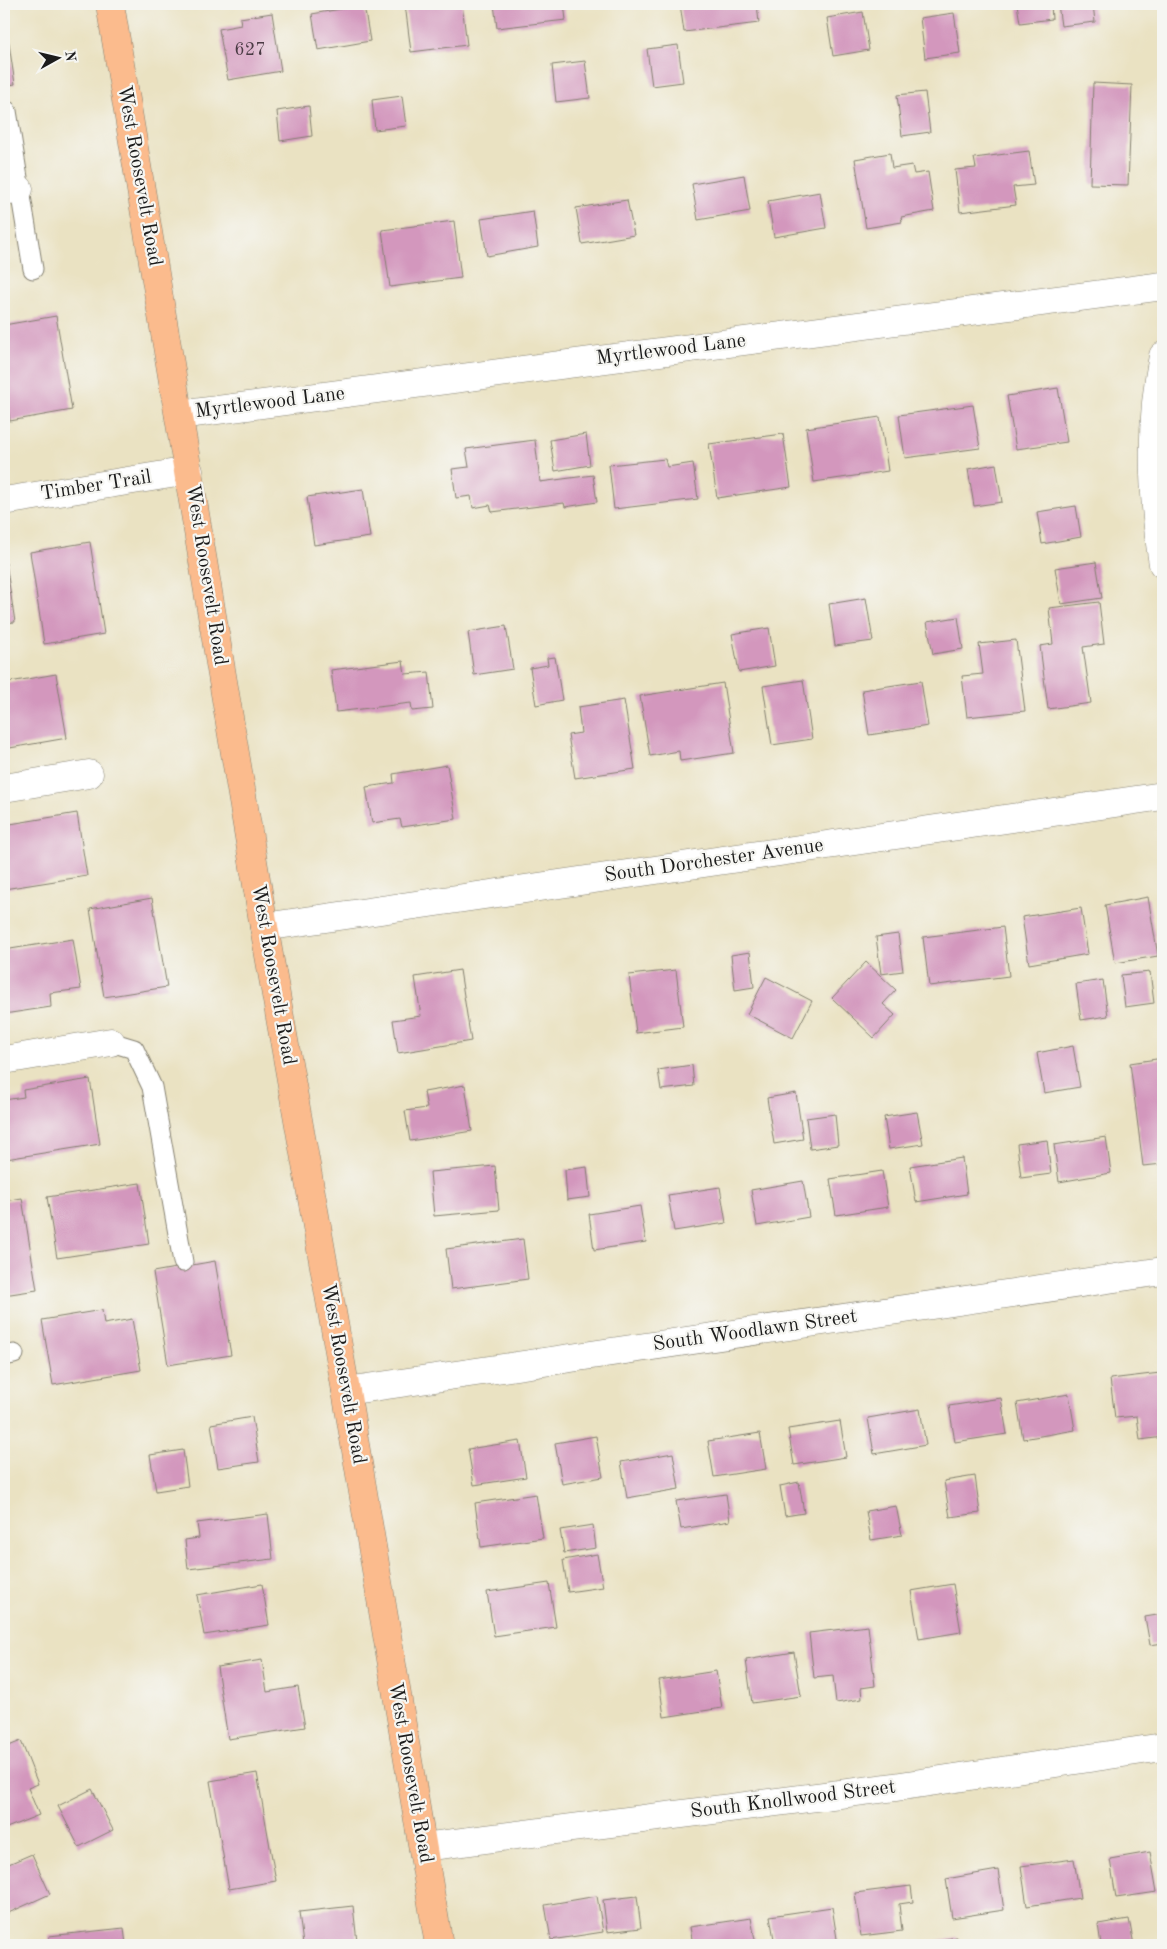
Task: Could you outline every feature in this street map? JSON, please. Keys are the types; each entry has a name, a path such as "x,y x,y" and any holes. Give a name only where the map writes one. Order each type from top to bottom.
{"main road":[{"name":"West Roosevelt Road","path":"110,4 264,927 346,1391 439,1945"}],"street":[{"name":"Myrtlewood Lane","path":"179,415 1163,286"},
{"path":"1163,356 1155,410 1153,448 1154,493 1163,564"},
{"name":"Timber Trail","path":"4,501 189,471"},
{"path":"4,788 89,774"},
{"name":"South Dorchester Avenue","path":"264,927 1163,796"},
{"path":"4,1060 111,1042"},
{"name":"South Woodlawn Street","path":"346,1391 1163,1271"},
{"name":"South Knollwood Street","path":"423,1847 885,1788 1163,1747"}],"lane":[{"path":"7,111 11,190 32,269"},
{"path":"111,1042 134,1049 152,1087 183,1262"}],"building":[{"path":"405,4 462,4 467,45 411,52"},
{"path":"494,4 564,4 566,20 497,28"},
{"path":"680,4 757,4 759,23 684,32"},
{"path":"1017,4 1051,4 1052,19 1020,23"},
{"path":"1058,4 1093,4 1095,22 1061,26"},
{"path":"364,5 370,41 318,50 312,14"},
{"path":"863,12 869,50 833,56 827,18"},
{"path":"272,13 281,71 228,80 219,29 241,25 240,18"},
{"path":"954,13 960,53 925,58 920,18"},
{"path":"6,24 15,84 4,86 4,25"},
{"path":"678,45 683,82 652,86 647,49"},
{"path":"585,61 590,98 556,102 552,65"},
{"path":"1093,83 1132,85 1128,185 1090,184"},
{"path":"925,92 930,132 902,136 897,95"},
{"path":"402,96 406,126 375,130 372,100"},
{"path":"309,106 312,136 280,141 277,111"},
{"path":"1029,151 1034,185 1013,187 1016,205 960,212 955,170 976,168 974,158"},
{"path":"890,153 892,168 912,165 914,174 928,172 934,211 901,217 902,222 866,228 855,159"},
{"path":"744,175 750,211 698,220 692,184"},
{"path":"820,192 826,228 774,237 768,201"},
{"path":"627,200 634,235 582,244 576,208"},
{"path":"533,211 538,247 487,256 481,219"},
{"path":"454,221 461,278 390,287 382,230"},
{"path":"56,316 72,410 10,421 4,384 4,325"},
{"path":"1058,388 1067,442 1016,449 1007,396"},
{"path":"973,405 980,448 905,458 899,415"},
{"path":"880,417 888,471 814,482 806,428"},
{"path":"586,434 590,465 555,471 550,440"},
{"path":"783,434 791,487 717,498 709,444"},
{"path":"535,440 540,482 593,475 597,502 565,507 564,503 492,512 490,505 473,508 471,496 456,498 452,469 469,467 466,449"},
{"path":"665,459 667,467 693,463 698,499 614,509 609,465"},
{"path":"996,464 1002,502 974,506 968,469"},
{"path":"363,489 370,537 314,545 307,497"},
{"path":"1076,506 1081,537 1042,544 1037,512"},
{"path":"90,542 104,634 44,644 30,552"},
{"path":"1096,562 1102,598 1061,604 1055,568"},
{"path":"6,563 15,622 4,623 4,564"},
{"path":"866,598 873,641 835,646 829,604"},
{"path":"1099,602 1104,644 1083,647 1091,703 1048,709 1040,646 1053,644 1049,608"},
{"path":"958,617 963,649 933,654 927,622"},
{"path":"506,626 513,669 474,675 468,632"},
{"path":"769,628 775,666 739,672 732,634"},
{"path":"1016,640 1025,711 967,717 962,676 983,674 979,644"},
{"path":"555,657 562,700 536,705 530,668 548,665 547,658"},
{"path":"403,661 405,674 429,672 433,709 412,711 411,703 336,712 331,670"},
{"path":"56,674 67,738 4,749 4,683"},
{"path":"803,680 812,739 772,745 763,686"},
{"path":"921,681 928,726 869,735 862,690"},
{"path":"723,683 734,753 680,761 679,751 650,756 640,696"},
{"path":"624,700 635,769 575,778 568,735 581,733 578,707"},
{"path":"447,765 456,819 402,827 400,819 372,823 366,787 394,783 393,774"},
{"path":"77,813 87,876 4,889 4,825"},
{"path":"1148,897 1158,956 1115,963 1105,905"},
{"path":"152,898 167,987 104,997 90,909"},
{"path":"1081,908 1088,954 1029,964 1022,917"},
{"path":"1003,927 1009,976 929,986 923,937"},
{"path":"898,934 903,971 881,974 876,937"},
{"path":"73,939 81,989 50,993 51,1007 4,1014 4,950"},
{"path":"750,952 754,987 735,990 731,955"},
{"path":"866,962 896,990 883,1004 895,1015 874,1038 832,998"},
{"path":"460,970 471,1041 398,1053 393,1020 421,1016 415,977"},
{"path":"676,970 683,1027 636,1033 629,975"},
{"path":"1150,972 1154,1003 1125,1007 1121,975"},
{"path":"766,977 812,1001 793,1038 747,1014"},
{"path":"1103,980 1108,1016 1081,1020 1076,984"},
{"path":"1073,1046 1080,1087 1044,1093 1037,1053"},
{"path":"1163,1058 1163,1164 1143,1166 1130,1063"},
{"path":"692,1065 694,1086 661,1090 658,1070"},
{"path":"90,1079 100,1144 6,1159 4,1100 24,1097 23,1090"},
{"path":"465,1085 472,1131 410,1141 405,1111 427,1108 424,1092"},
{"path":"796,1093 803,1139 774,1144 767,1098"},
{"path":"917,1112 923,1144 889,1149 884,1117"},
{"path":"835,1114 838,1145 810,1149 806,1118"},
{"path":"1106,1137 1111,1173 1059,1182 1054,1145"},
{"path":"1047,1140 1051,1174 1021,1178 1017,1144"},
{"path":"962,1158 967,1194 916,1202 910,1166"},
{"path":"495,1166 499,1210 434,1216 430,1172"},
{"path":"587,1167 590,1197 567,1200 565,1170"},
{"path":"882,1171 888,1207 836,1215 830,1179"},
{"path":"803,1181 809,1217 757,1226 751,1190"},
{"path":"140,1183 149,1244 57,1258 47,1197"},
{"path":"720,1187 726,1223 674,1231 668,1195"},
{"path":"22,1198 37,1290 4,1295 4,1201"},
{"path":"640,1206 646,1242 594,1250 589,1214"},
{"path":"523,1239 528,1279 451,1289 446,1249"},
{"path":"215,1261 231,1355 168,1365 153,1272"},
{"path":"102,1310 104,1324 132,1319 141,1370 53,1385 42,1320"},
{"path":"1160,1373 1163,1397 1163,1437 1140,1440 1137,1416 1115,1418 1110,1379"},
{"path":"1069,1394 1075,1430 1023,1439 1017,1403"},
{"path":"1001,1398 1007,1434 955,1442 949,1406"},
{"path":"920,1409 926,1445 874,1454 868,1418"},
{"path":"252,1417 259,1462 218,1468 211,1424"},
{"path":"840,1421 846,1457 794,1465 788,1429"},
{"path":"760,1433 766,1469 714,1477 708,1441"},
{"path":"596,1436 603,1477 562,1484 555,1443"},
{"path":"520,1441 526,1477 474,1485 468,1449"},
{"path":"183,1450 188,1486 156,1491 150,1455"},
{"path":"673,1453 679,1489 627,1498 621,1462"},
{"path":"975,1476 980,1513 950,1517 944,1481"},
{"path":"799,1482 804,1513 785,1516 780,1486"},
{"path":"536,1494 543,1538 481,1547 475,1503"},
{"path":"726,1494 730,1521 681,1529 676,1501"},
{"path":"896,1506 902,1535 871,1540 866,1511"},
{"path":"268,1514 273,1559 188,1569 185,1540 199,1538 197,1523"},
{"path":"593,1525 596,1548 564,1553 560,1530"},
{"path":"597,1554 603,1587 568,1592 563,1560"},
{"path":"549,1583 556,1627 494,1636 487,1592"},
{"path":"262,1584 269,1625 204,1635 197,1595"},
{"path":"953,1584 961,1632 919,1639 911,1591"},
{"path":"1163,1614 1163,1643 1150,1645 1145,1617"},
{"path":"868,1626 875,1686 861,1688 862,1699 836,1703 833,1676 814,1678 809,1633"},
{"path":"794,1652 801,1696 752,1703 746,1660"},
{"path":"262,1660 267,1692 298,1687 305,1727 228,1739 217,1667"},
{"path":"716,1671 722,1708 664,1717 659,1680"},
{"path":"21,1741 38,1784 28,1788 39,1815 4,1829 4,1748"},
{"path":"257,1773 276,1881 229,1889 210,1781"},
{"path":"92,1789 113,1830 79,1847 58,1806"},
{"path":"1150,1852 1157,1892 1116,1898 1110,1859"},
{"path":"32,1854 50,1894 4,1915 4,1866"},
{"path":"1074,1859 1080,1898 1027,1906 1021,1866"},
{"path":"998,1870 1004,1910 952,1918 946,1879"},
{"path":"911,1886 913,1902 899,1904 902,1931 861,1936 855,1893"},
{"path":"597,1896 603,1932 551,1940 545,1905"},
{"path":"637,1896 641,1928 607,1932 603,1900"},
{"path":"353,1906 357,1942 303,1945 299,1912"},
{"path":"832,1907 838,1945 775,1945 770,1916"},
{"path":"751,1918 756,1945 693,1945 690,1927"},
{"path":"1129,1919 1134,1945 1101,1945 1098,1924"},
{"path":"124,1928 126,1945 50,1945 49,1936"},
{"path":"957,1937 959,1945 937,1945 936,1941"}]}
